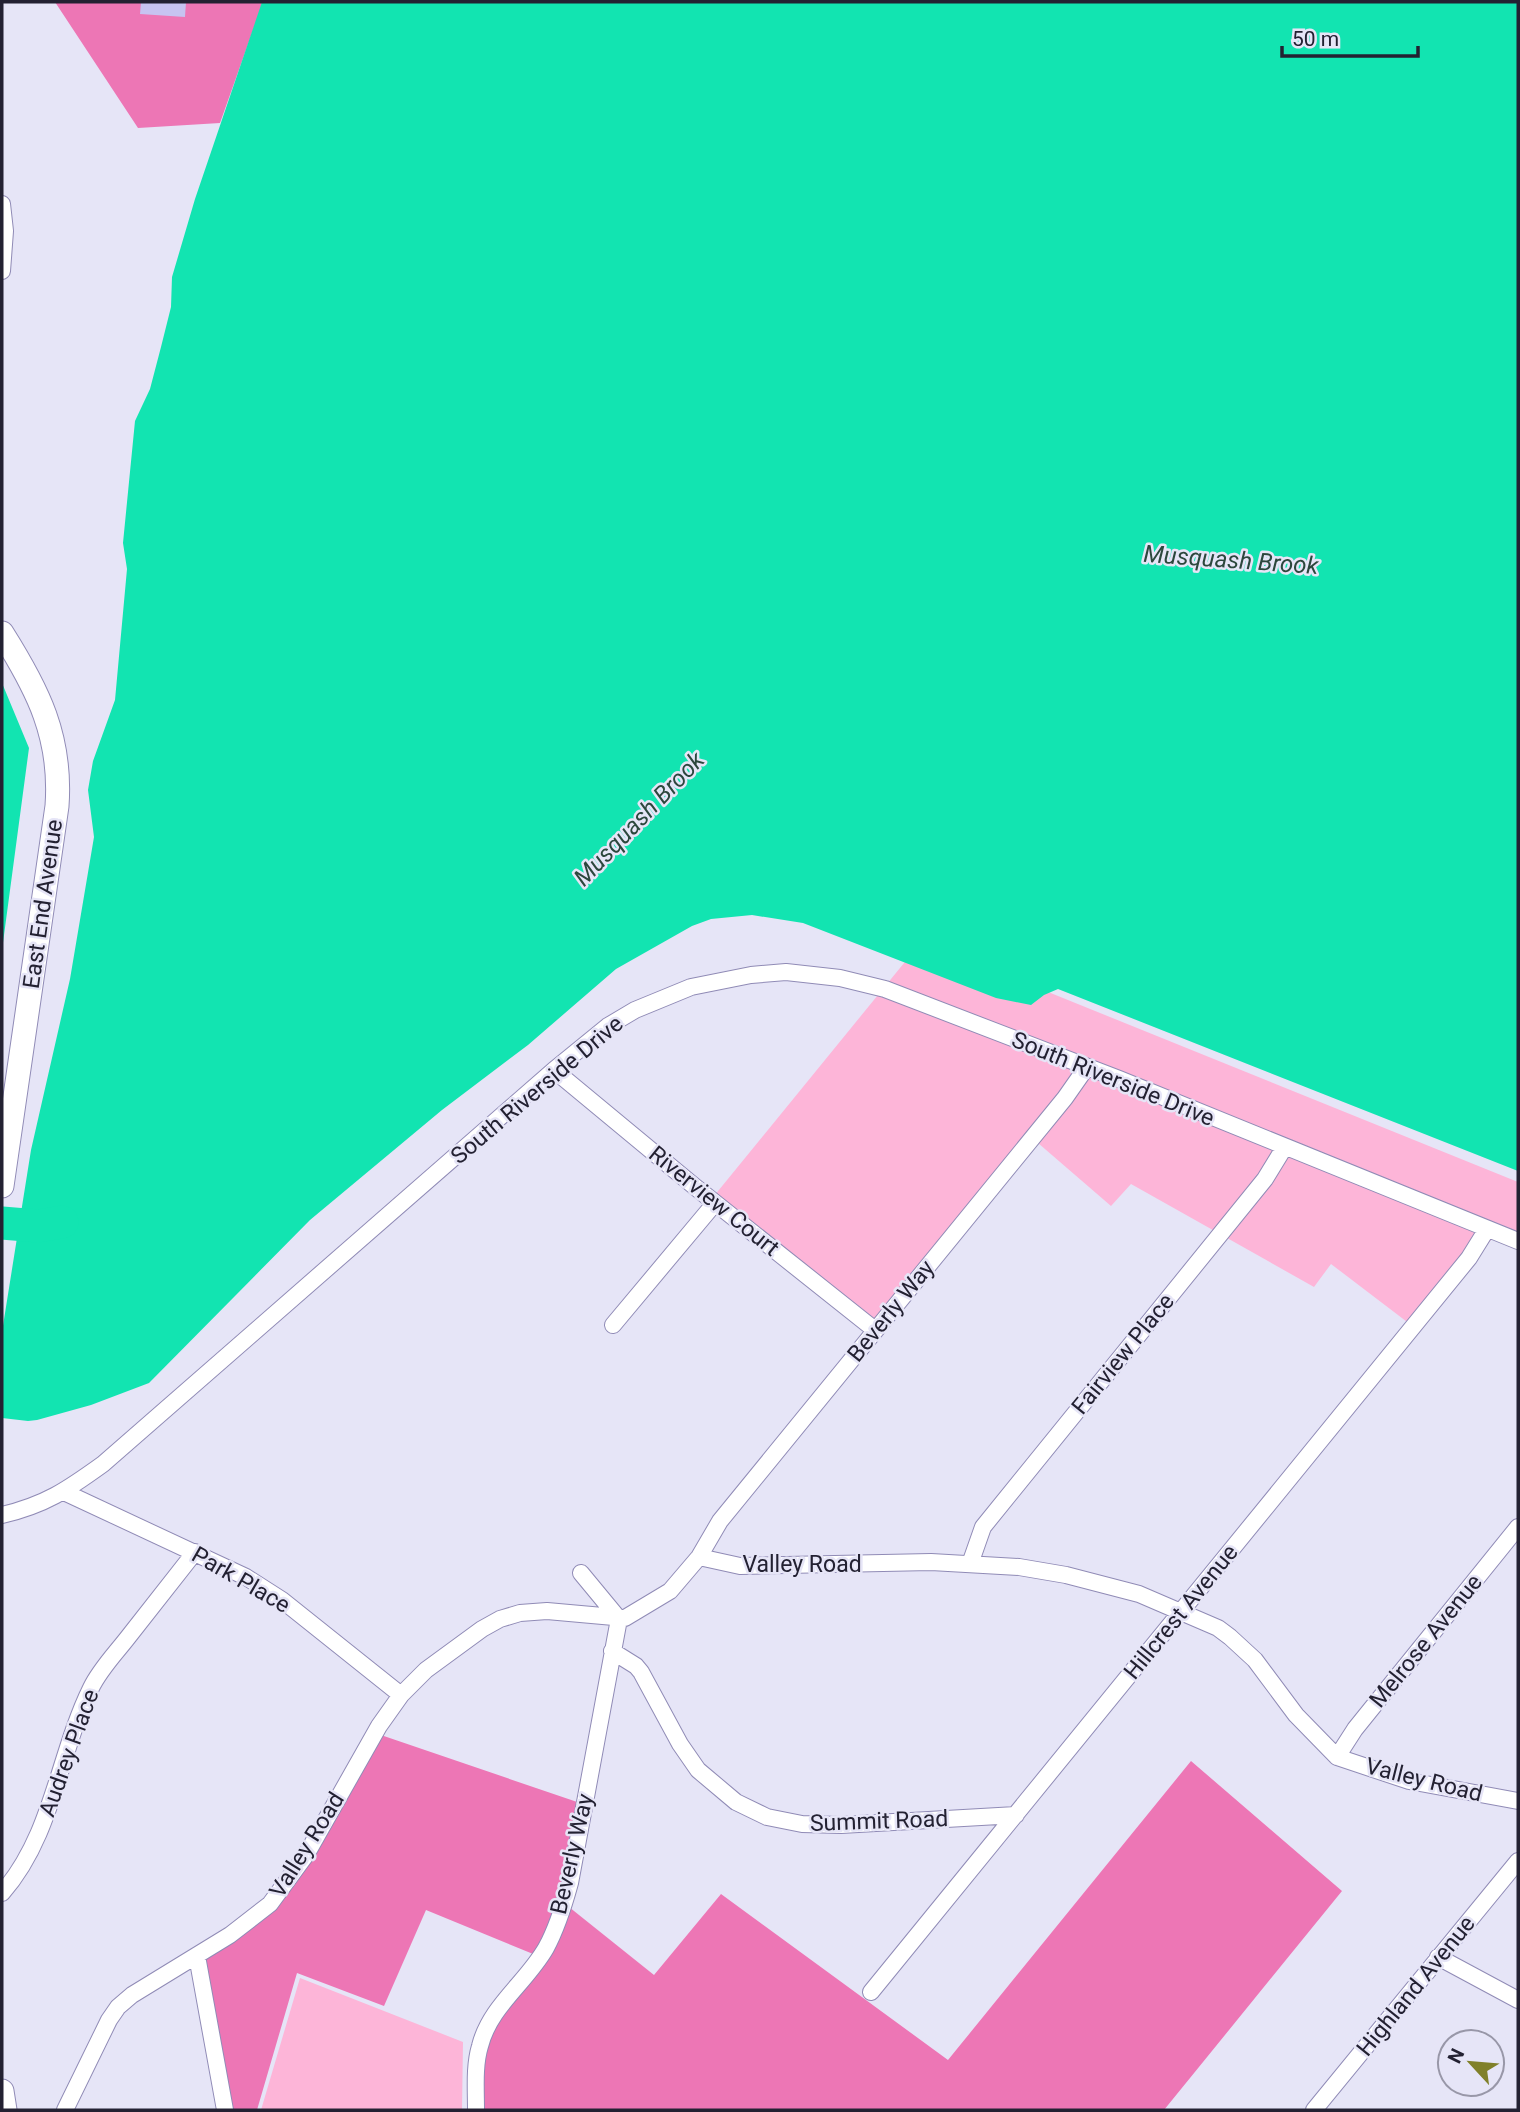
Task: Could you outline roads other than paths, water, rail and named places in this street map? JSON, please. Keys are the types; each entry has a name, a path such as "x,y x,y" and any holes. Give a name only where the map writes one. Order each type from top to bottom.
{"street":[{"path":"2,204 5,231 2,271"},
{"name":"East End Avenue","path":"2,633 23,667 44,710 57,753 59,778 3,1175"},
{"name":"South Riverside Drive","path":"2,1515 32,1508 64,1492 112,1457 554,1070 608,1027 661,998 719,979 786,972 840,978 886,989 1518,1241"},
{"name":"Beverly Way","path":"699,1557 720,1521 1065,1098 1086,1068"},
{"name":"Riverview Court","path":"554,1070 875,1330"},
{"name":"Fairview Place","path":"971,1564 983,1527 1265,1179 1284,1148"},
{"path":"613,1325 715,1203"},
{"name":"Hillcrest Avenue","path":"871,1993 1469,1258 1487,1229"},
{"name":"Park Place","path":"64,1492 246,1577 282,1600 401,1695"},
{"name":"Melrose Avenue","path":"1337,1757 1355,1729 1518,1527"},
{"name":"Audrey Place","path":"2,1893 48,1815 92,1685 195,1552"},
{"path":"581,1573 619,1619 670,1591 699,1557"},
{"name":"Valley Road","path":"699,1557 740,1566 931,1562 1019,1567 1066,1575 1139,1594 1218,1628 1267,1674 1296,1715 1337,1757 1409,1781 1518,1801"},
{"name":"Valley Road","path":"65,2110 118,2007 132,1995 230,1935 270,1904 306,1855 379,1726 401,1695 426,1670 500,1619 520,1613 547,1611 619,1619"},
{"name":"Beverly Way","path":"476,2110 478,2056 489,2023 545,1950 562,1912 619,1619"},
{"name":"Summit Road","path":"612,1651 641,1672 680,1744 698,1770 736,1802 767,1817 802,1824 841,1825 1016,1815"},
{"name":"Highland Avenue","path":"1314,2110 1518,1861"},
{"path":"197,1956 225,2110"},
{"path":"1438,1957 1518,2000"},
{"path":"2,2091 5,2110"}],"water":[{"path":"262,2 1518,2 1518,1171 1058,989 1031,1005 996,998 803,923 752,915 711,919 692,926 616,969 528,1045 442,1110 310,1220 149,1383 91,1405 37,1420 2,1418 2,1332 31,1150 70,979 94,837 88,790 93,761 115,700 127,569 123,543 135,421 150,389 171,307 172,277 195,199"},
{"path":"2,683 29,748 2,950"}],"waterway":[{"name":"Musquash Brook","path":"2,1223 38,1226 62,1222"}]}
